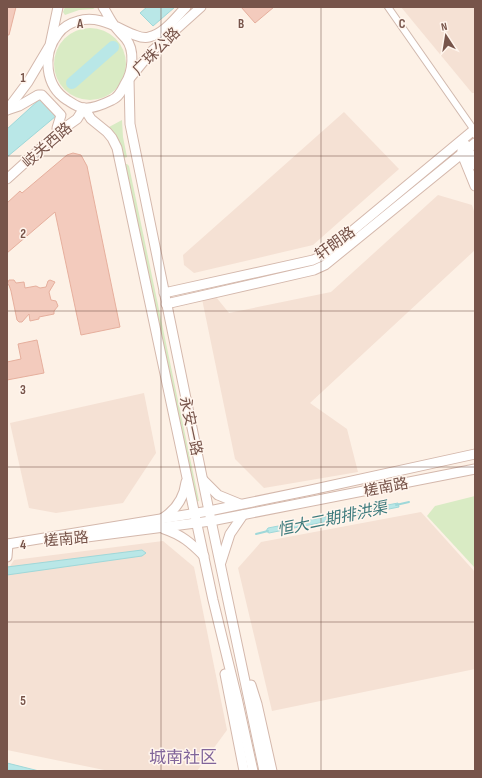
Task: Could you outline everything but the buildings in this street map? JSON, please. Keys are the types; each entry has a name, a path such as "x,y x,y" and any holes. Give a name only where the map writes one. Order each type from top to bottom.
{"main road":[{"path":"58,7 47,59 49,73 53,86 61,96 72,104 84,108 97,106 117,98 129,79 133,59 127,40 114,25 103,7"},
{"name":"广珠公路","path":"114,25 141,38 150,37 162,30 186,7"},
{"name":"广珠公路","path":"129,79 152,51 201,7"},
{"path":"7,110 28,82 58,32 70,23 85,19 100,20 114,25"},
{"name":"永安一路","path":"129,79 130,124 202,479 264,771"},
{"path":"7,110 19,106 38,95 42,95 61,115 57,128"},
{"path":"7,171 57,128 84,108"},
{"name":"永安一路","path":"84,108 91,119 112,138 117,148 213,600 253,771"},
{"name":"岐关西路","path":"7,179 60,131 76,119 84,108"},
{"name":"轩朗路","path":"164,294 313,260 322,256 462,140 475,131"},
{"path":"462,140 475,165"},
{"path":"468,149 475,186"},
{"name":"轩朗路","path":"166,304 314,270 325,265 468,149"},
{"path":"120,162 137,159"},
{"name":"槎南路","path":"161,523 195,513 475,454"},
{"path":"448,460 451,474"},
{"name":"槎南路","path":"7,544 161,523 197,523 211,521 475,469"},
{"path":"187,478 182,499 177,507 161,523 191,543 204,556"},
{"path":"202,479 218,495 241,504"},
{"path":"220,564 230,534 243,515"},
{"path":"7,544 7,557"},
{"path":"213,600 216,628 244,771"},
{"path":"234,629 257,704 272,771"}],"street":[{"path":"388,7 475,131"}],"shaded area":[{"path":"401,7 475,7 475,93 472,93"},
{"path":"344,112 399,169 313,245 194,273 184,265 183,255"},
{"path":"438,195 472,205 475,214 475,250 310,403 347,429 358,472 264,488 235,459 202,299 216,297 229,313 331,292"},
{"path":"144,393 156,453 123,503 56,513 29,508 10,423"},
{"path":"421,512 475,572 475,669 272,711 238,568 261,542"},
{"path":"163,541 194,567 227,730 197,771 109,771 7,750 7,571 14,560"}],"green space":[{"path":"65,7 96,7 93,9 79,10 65,15 63,12"},
{"path":"83,28 97,28 104,30 116,38 124,50 126,64 124,78 116,90 104,98 97,100 83,100 76,98 64,90 56,78 54,71 54,57 56,50 64,38 76,30"},
{"path":"122,120 123,137 127,157 124,158 119,141 109,127"},
{"path":"125,164 129,166 199,501 195,502"},
{"path":"475,496 475,568 427,516 435,506"}],"water":[{"path":"147,7 175,7 153,26 140,13"},
{"path":"40,99 56,116 7,157 7,129"},
{"path":"398,503 399,507 269,533 266,531 268,528"},
{"path":"142,550 146,553 142,556 7,575 7,567"},
{"path":"7,763 39,771 7,770"}],"waterway":[{"path":"72,83 113,47"},
{"name":"恒大二期排洪渠","path":"396,505 409,502"},
{"name":"恒大二期排洪渠","path":"256,534 268,531"}],"district":[{"name":"城南社区","path":"183,757"}]}
